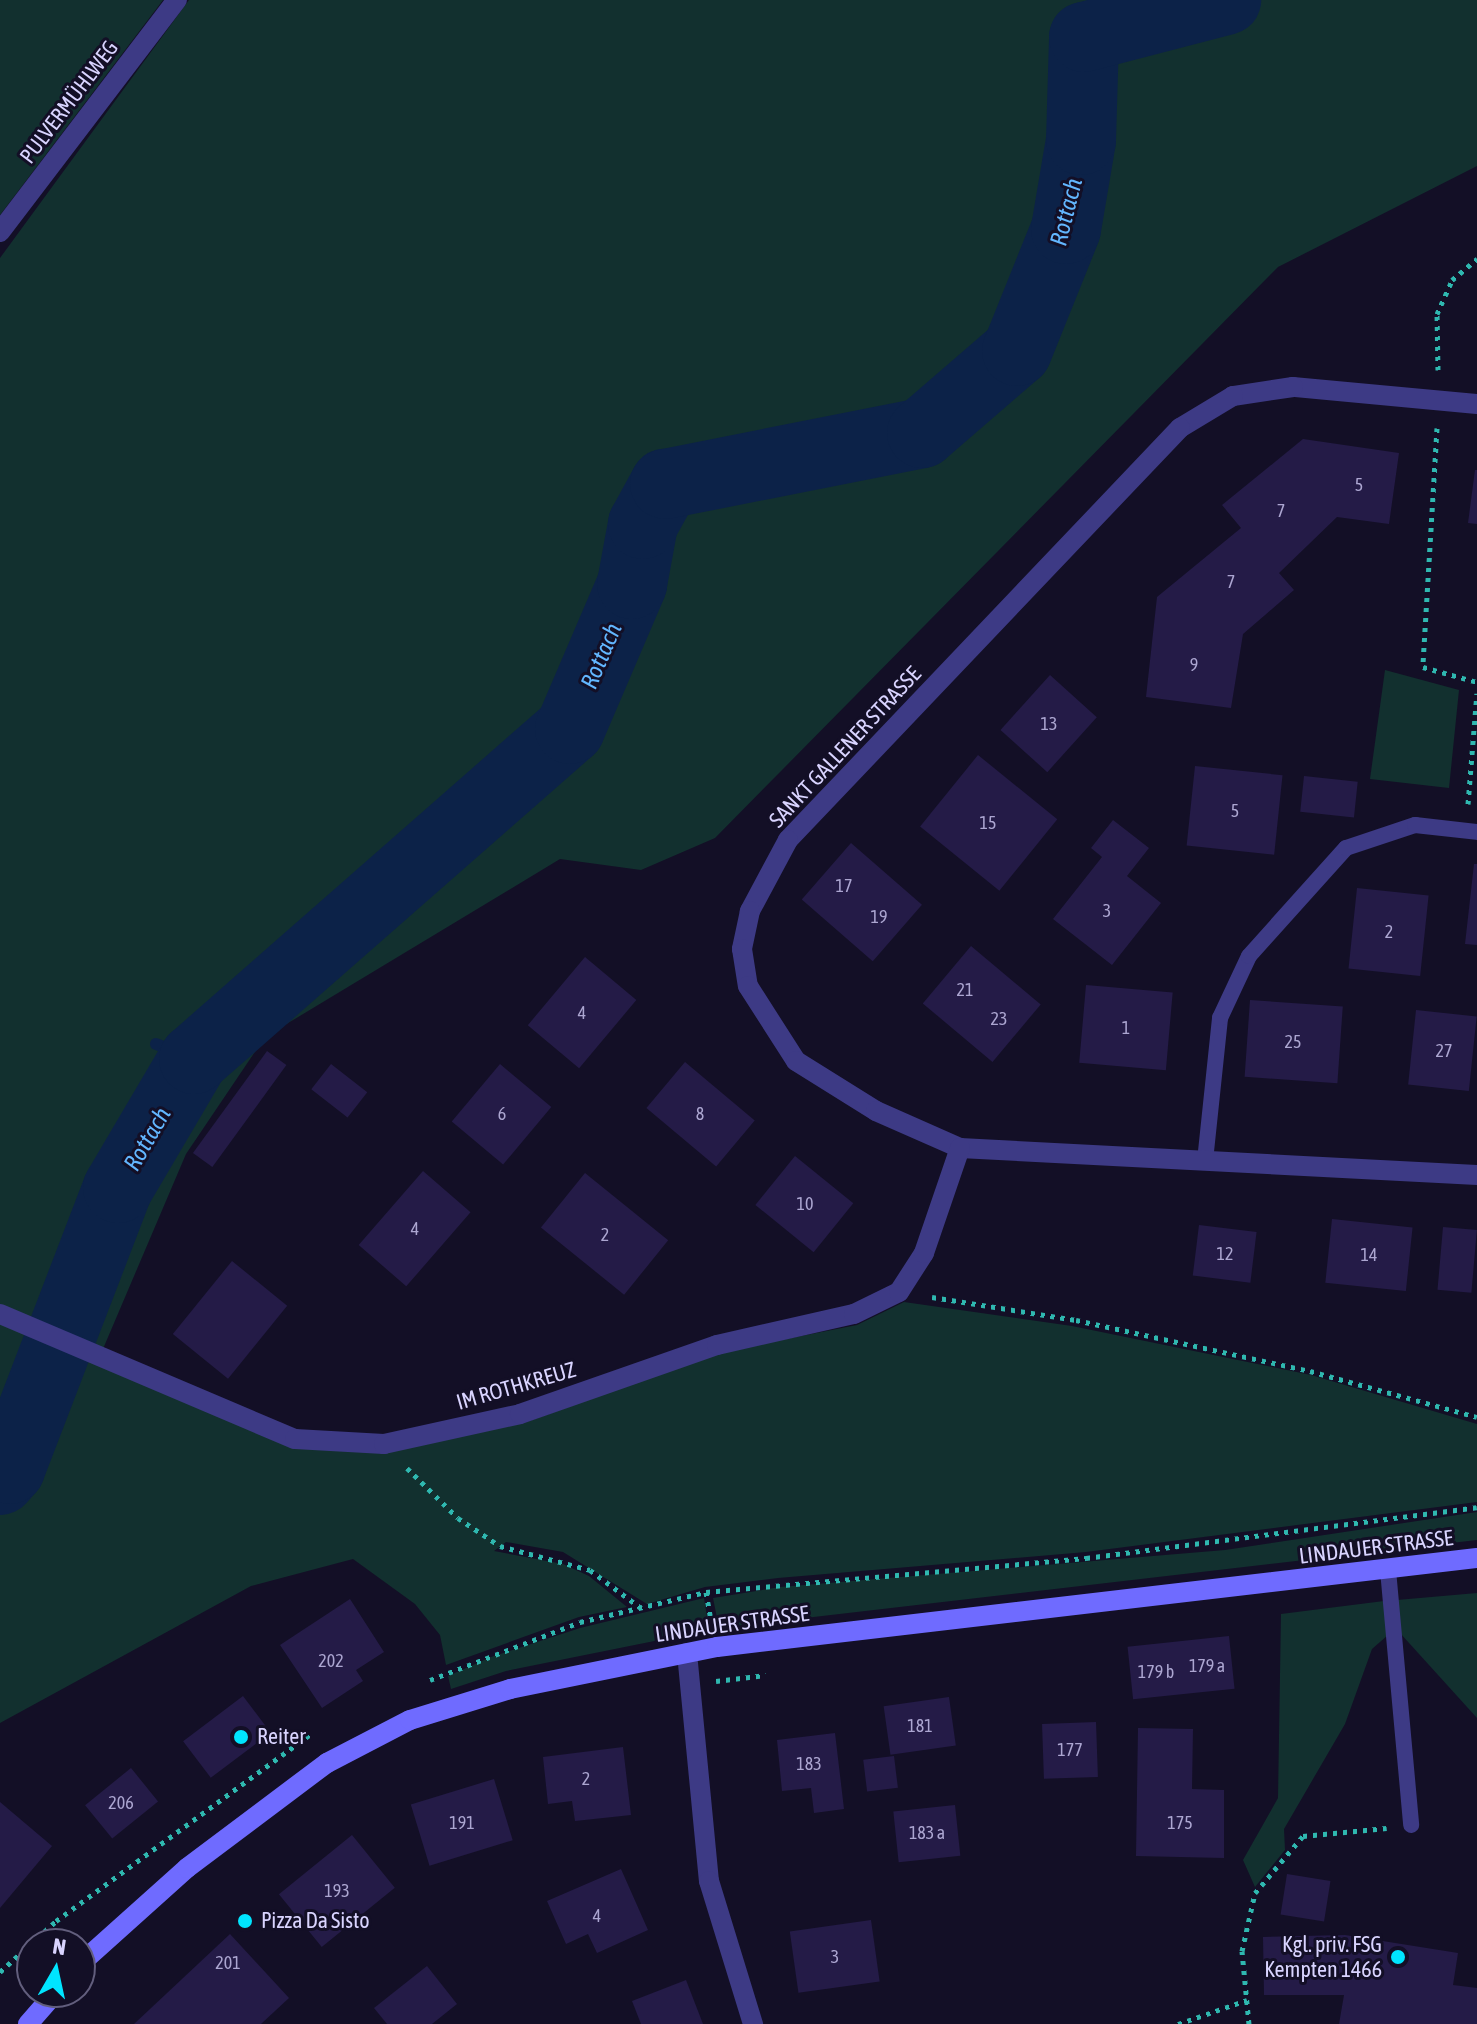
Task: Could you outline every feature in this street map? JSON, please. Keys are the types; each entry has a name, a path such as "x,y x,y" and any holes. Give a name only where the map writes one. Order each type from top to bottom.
{"main road":[{"name":"LINDAUER STRASSE","path":"96,1950 187,1868 327,1763 410,1720 510,1689 687,1653 1477,1558"},
{"path":"28,2024 42,2008"}],"street":[{"name":"PULVERMÜHLWEG","path":"0,232 177,0"},
{"name":"SANKT GALLENER STRASSE","path":"1477,404 1293,387 1233,396 1180,428 788,840 750,911 742,949 748,986 796,1061 876,1111 960,1148 1477,1175"},
{"path":"899,1292 924,1253 960,1148"},
{"name":"IM ROTHKREUZ","path":"0,1314 295,1439 384,1444 520,1414 717,1345 854,1314 899,1292"},
{"path":"687,1653 709,1881 753,2024"}],"lane":[{"path":"1205,1161 1220,1018 1249,956 1346,848 1415,825 1471,831"},
{"path":"1388,1570 1411,1825"}],"path":[{"path":"1477,259 1452,280 1437,314 1439,399 1423,667 1477,682"},
{"path":"1471,831 1477,693"},
{"path":"899,1292 1076,1320 1310,1371 1477,1417"},
{"path":"384,1444 458,1518 500,1546 590,1570 645,1611"},
{"path":"419,1684 580,1622 645,1611 706,1592 780,1581 1086,1558 1477,1507"},
{"path":"1249,2024 1242,1951 1255,1893 1303,1836 1411,1825"},
{"path":"1178,2024 1247,2000"}],"green space":[{"path":"0,0 163,0 0,215"},
{"path":"189,0 1477,0 1477,166 1278,267 715,838 641,870 560,859 265,1037 186,1154 97,1363 294,1447 380,1451 524,1423 720,1352 857,1325 904,1302 1072,1326 1311,1375 1477,1424 1477,1502 1086,1552 778,1578 705,1587 647,1604 563,1552 506,1542 494,1551 563,1564 589,1576 627,1607 579,1617 446,1665 440,1635 415,1604 353,1559 251,1586 0,1723 0,258"},
{"path":"1385,670 1459,690 1449,788 1370,779"},
{"path":"1477,1512 1477,1540 719,1628 713,1598 780,1587 1225,1550"},
{"path":"1477,1593 1477,1718 1400,1633 1397,1600"},
{"path":"704,1598 709,1630 506,1671 451,1689 448,1676 491,1657 580,1628"},
{"path":"1384,1601 1388,1635 1372,1649 1345,1724 1284,1829 1285,1850 1255,1887 1243,1860 1278,1798 1281,1614"}],"building":[{"path":"1303,439 1399,453 1389,524 1337,517 1279,573 1294,590 1243,634 1231,708 1146,697 1157,597 1241,528 1222,505"},
{"path":"1477,470 1477,524 1468,523"},
{"path":"1050,675 1097,717 1047,772 1000,730"},
{"path":"978,755 1057,819 999,891 920,826"},
{"path":"1195,766 1283,775 1274,855 1187,846"},
{"path":"1304,776 1358,782 1354,817 1300,812"},
{"path":"1113,820 1149,848 1127,876 1161,903 1112,965 1053,919 1102,857 1091,848"},
{"path":"851,843 922,905 873,961 802,900"},
{"path":"1474,864 1477,864 1477,945 1465,944"},
{"path":"1357,888 1429,896 1420,976 1349,969"},
{"path":"971,946 1041,1004 993,1062 923,1003"},
{"path":"585,957 636,1000 579,1068 528,1025"},
{"path":"1086,985 1173,993 1166,1070 1079,1063"},
{"path":"1250,1000 1343,1006 1337,1083 1245,1077"},
{"path":"1416,1010 1477,1016 1469,1091 1408,1085"},
{"path":"267,1051 286,1065 212,1167 193,1153"},
{"path":"685,1062 755,1120 716,1166 646,1108"},
{"path":"331,1064 367,1092 348,1118 311,1089"},
{"path":"500,1064 551,1107 503,1165 452,1121"},
{"path":"795,1156 853,1203 814,1252 755,1205"},
{"path":"423,1171 471,1212 406,1286 359,1245"},
{"path":"585,1173 668,1240 624,1295 541,1227"},
{"path":"1332,1219 1413,1227 1406,1291 1325,1283"},
{"path":"1199,1225 1257,1232 1250,1283 1193,1276"},
{"path":"1443,1227 1477,1230 1471,1293 1438,1290"},
{"path":"232,1261 287,1306 228,1379 173,1334"},
{"path":"350,1599 384,1652 356,1670 363,1681 322,1708 280,1645"},
{"path":"1229,1636 1235,1689 1133,1699 1128,1647"},
{"path":"243,1696 271,1733 211,1778 183,1741"},
{"path":"949,1697 956,1746 890,1755 884,1706"},
{"path":"1096,1722 1098,1777 1044,1779 1042,1724"},
{"path":"1138,1728 1193,1729 1192,1789 1224,1790 1224,1858 1136,1856"},
{"path":"835,1733 844,1809 814,1813 811,1788 782,1791 777,1740"},
{"path":"623,1747 631,1815 575,1821 572,1801 548,1804 543,1757"},
{"path":"894,1756 898,1788 867,1792 863,1760"},
{"path":"131,1768 158,1801 112,1839 85,1805"},
{"path":"494,1779 513,1840 430,1866 411,1804"},
{"path":"0,1802 52,1846 0,1908"},
{"path":"955,1805 960,1856 899,1862 893,1811"},
{"path":"352,1835 395,1888 322,1947 279,1894"},
{"path":"621,1869 648,1930 597,1953 588,1934 566,1944 547,1901"},
{"path":"1287,1874 1330,1881 1324,1921 1281,1914"},
{"path":"871,1920 880,1981 798,1993 790,1931"},
{"path":"230,1934 289,1998 261,2024 134,2024"},
{"path":"1345,1935 1458,1953 1453,1985 1477,1988 1477,2024 1339,2024 1344,1995 1264,1995 1263,1937"},
{"path":"427,1966 457,2004 432,2024 387,2024 374,2008"},
{"path":"686,1980 703,2024 641,2024 632,2001"}],"waterway":[{"name":"Rottach","path":"0,1480 10,1469 118,1188 194,1059 570,729 632,584 643,524 665,484 922,433 1017,351 1066,229 1081,140 1084,37 1226,0"},
{"path":"156,1044 194,1059"}],"place":[{"name":"Reiter","path":"241,1737"},
{"name":"Pizza Da Sisto","path":"245,1921"},
{"name":"Kgl. priv. FSG Kempten 1466","path":"1398,1957"}]}
